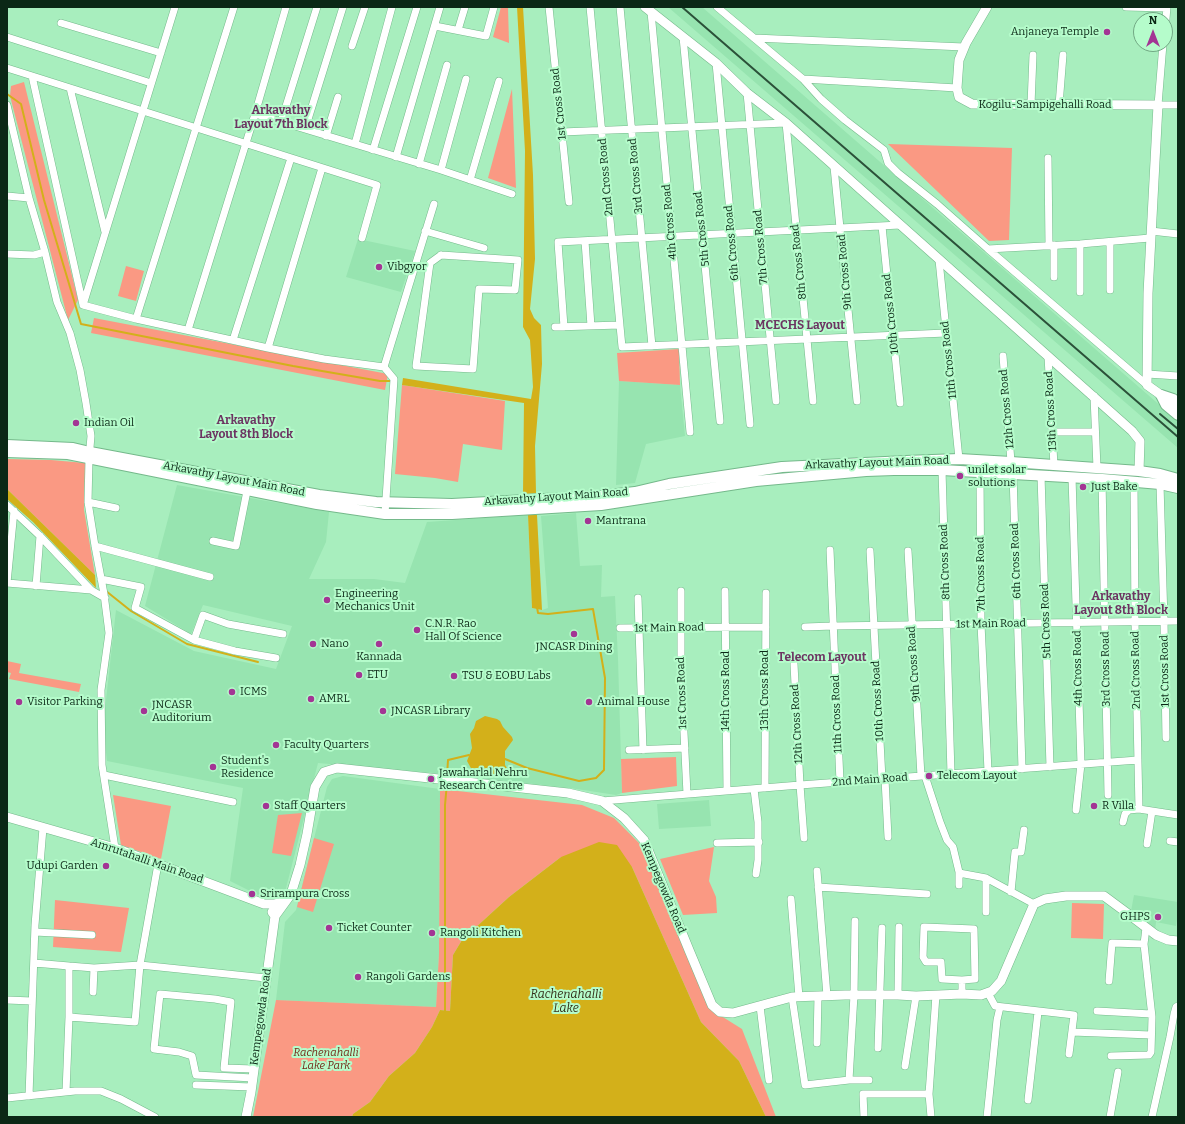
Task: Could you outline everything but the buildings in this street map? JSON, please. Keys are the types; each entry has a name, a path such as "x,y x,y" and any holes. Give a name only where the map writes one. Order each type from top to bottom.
{"main road":[{"path":"1161,395 1172,402 1178,415"},
{"name":"Arkavathy Layout Main Road","path":"7,445 64,447 89,455 247,491 317,504 385,514 452,514 520,505"},
{"name":"Arkavathy Layout Main Road","path":"7,452 89,455 319,495 376,502 520,505 539,504 635,492 670,484 755,476 866,471 942,470 1041,475 1160,484 1178,488"},
{"name":"Arkavathy Layout Main Road","path":"755,476 782,466 863,462 959,460 1139,471 1160,474 1178,479"},
{"path":"1134,482 1139,471"}],"street":[{"path":"83,305 175,7"},
{"path":"136,318 234,7"},
{"path":"188,330 255,114 286,7"},
{"path":"281,122 317,7"},
{"path":"305,129 343,7"},
{"path":"352,46 365,7"},
{"path":"355,144 392,7"},
{"path":"373,150 417,7"},
{"path":"396,156 440,7"},
{"path":"458,30 465,7"},
{"path":"435,26 486,36 494,7"},
{"name":"1st Cross Road","path":"549,7 569,202"},
{"name":"2nd Cross Road","path":"590,7 622,347 652,346"},
{"name":"3rd Cross Road","path":"620,7 652,346"},
{"path":"717,7 803,79 821,99 845,120 884,150 888,163 898,173 937,204 1147,385 1161,395"},
{"path":"803,79 957,88 959,60 964,47 987,7"},
{"path":"1126,7 1167,8"},
{"path":"648,10 716,63 747,93 786,123 1132,431 1140,441 1139,471"},
{"name":"4th Cross Road","path":"648,10 662,128 690,432"},
{"path":"61,23 161,53"},
{"path":"7,37 152,83"},
{"name":"5th Cross Road","path":"683,37 720,421"},
{"path":"754,38 964,47"},
{"path":"1147,385 1150,235 1158,105 1163,52"},
{"path":"1031,105 1033,55"},
{"path":"1059,105 1062,55"},
{"name":"6th Cross Road","path":"716,63 750,424"},
{"path":"419,164 447,65"},
{"path":"7,68 377,185 362,238"},
{"path":"32,76 83,305"},
{"path":"441,170 466,79"},
{"path":"470,180 499,81"},
{"path":"70,88 105,233"},
{"name":"Kogilu-Sampigehalli Road","path":"957,88 959,97 972,104 1158,105"},
{"name":"7th Cross Road","path":"747,93 776,401"},
{"path":"326,136 338,97"},
{"path":"7,105 29,198 45,252 57,302 70,333 80,370 91,436 88,502 109,633 101,690 102,765 115,848"},
{"path":"1158,105 1178,105"},
{"path":"255,114 441,170 512,194"},
{"path":"562,132 786,123"},
{"name":"8th Cross Road","path":"786,123 813,401"},
{"path":"233,340 290,158"},
{"path":"1048,158 1054,277"},
{"name":"9th Cross Road","path":"834,167 857,401"},
{"path":"268,348 322,168"},
{"path":"7,196 29,198"},
{"path":"384,367 434,204"},
{"path":"564,327 558,242 900,225"},
{"name":"10th Cross Road","path":"882,226 900,403"},
{"path":"426,231 484,248"},
{"path":"988,249 1110,242 1150,235 1178,234"},
{"path":"585,241 591,326"},
{"path":"1110,242 1110,290"},
{"path":"1080,244 1080,292"},
{"path":"7,254 34,255 45,252"},
{"path":"441,255 518,260 515,290 479,289 473,370 416,366 430,263 441,255"},
{"path":"417,259 430,263"},
{"name":"11th Cross Road","path":"939,260 959,460"},
{"path":"83,305 268,348 324,359 384,367 394,379 385,514"},
{"path":"556,327 620,325"},
{"path":"652,346 946,333"},
{"name":"12th Cross Road","path":"1003,356 1011,462"},
{"name":"13th Cross Road","path":"1048,356 1054,466"},
{"path":"1147,374 1178,376"},
{"path":"1094,396 1097,468"},
{"path":"1052,432 1095,432"},
{"name":"8th Cross Road","path":"942,470 951,774"},
{"name":"7th Cross Road","path":"980,472 981,624 988,771"},
{"name":"6th Cross Road","path":"1013,474 1022,769"},
{"name":"5th Cross Road","path":"1041,475 1050,767"},
{"name":"4th Cross Road","path":"1072,477 1080,764 1076,810"},
{"name":"3rd Cross Road","path":"1102,479 1108,795"},
{"name":"2nd Cross Road","path":"1134,482 1139,809"},
{"name":"1st Cross Road","path":"1160,484 1166,738"},
{"path":"213,541 236,546 247,491"},
{"path":"88,502 116,508"},
{"path":"7,505 40,536 91,590"},
{"path":"14,511 7,583 91,590 104,596"},
{"path":"36,586 40,536"},
{"path":"95,546 210,577"},
{"name":"11th Cross Road","path":"830,550 840,782"},
{"name":"10th Cross Road","path":"870,551 883,779 888,837"},
{"name":"9th Cross Road","path":"908,551 911,625 923,776 946,840 953,847 959,873 959,885"},
{"path":"101,580 141,587 135,608 194,640 235,651 276,658"},
{"name":"1st Cross Road","path":"681,591 681,672 687,794"},
{"name":"14th Cross Road","path":"725,591 727,791"},
{"name":"13th Cross Road","path":"765,788 766,593"},
{"path":"638,598 643,750"},
{"path":"194,640 203,615 228,624 283,634"},
{"name":"1st Main Road","path":"805,627 1178,621"},
{"name":"1st Main Road","path":"620,628 766,626"},
{"name":"12th Cross Road","path":"794,664 804,838"},
{"path":"629,750 685,748"},
{"name":"2nd Main Road","path":"602,802 800,785 1138,760"},
{"name":"Kempegowda Road","path":"246,1117 253,1078 275,916 291,894 300,865 315,787 324,772 337,768 568,793 602,802 624,818 644,840 712,1005 720,1012 733,1013 795,997 985,994"},
{"path":"104,775 233,802"},
{"path":"754,789 759,842 756,874"},
{"path":"1123,822 1125,814 1129,810 1139,809 1178,815"},
{"path":"1147,844 1152,811"},
{"name":"Amrutahalli Main Road","path":"7,816 115,848 264,904 286,902"},
{"path":"29,1096 35,932 44,828"},
{"path":"1011,892 1015,852 1022,852 1024,830"},
{"path":"717,843 759,842"},
{"path":"69,1017 135,1022 140,965 158,864"},
{"path":"817,871 822,996 817,1043"},
{"path":"959,873 986,878 1034,904"},
{"path":"986,878 986,912"},
{"path":"818,886 927,894"},
{"path":"1069,1054 1074,1015 995,1006 985,994 992,991 1000,981 1034,904 1045,899 1066,896 1102,896 1156,935 1168,940 1178,941"},
{"path":"791,899 795,997 805,1084 869,1080"},
{"path":"264,904 275,916"},
{"path":"850,1080 854,995 855,921"},
{"path":"898,995 899,927"},
{"path":"924,927 974,928 975,980 959,980 942,979 941,962 926,962 923,957 924,927"},
{"path":"878,1048 882,928"},
{"path":"1111,1056 1149,1055 1151,1052 1151,1014 1144,944 1146,928"},
{"path":"35,932 92,935"},
{"path":"1109,981 1112,943 1144,944"},
{"path":"34,963 94,968 140,965 266,978"},
{"path":"66,1092 69,1017 69,966"},
{"path":"93,992 94,968"},
{"path":"959,980 959,994"},
{"path":"223,1077 232,1002 160,994 154,1049 179,1052 192,1056 196,1075 223,1077 253,1078"},
{"path":"931,1117 929,1094 936,995"},
{"path":"905,1066 916,996"},
{"path":"7,1000 32,1001"},
{"path":"760,1006 769,1080"},
{"path":"1152,1117 1174,1014 1176,1007 1178,1006"},
{"path":"987,1117 997,1020 1000,1007"},
{"path":"1096,1011 1151,1014"},
{"path":"1028,1100 1038,1012"},
{"path":"1072,1032 1151,1035"},
{"path":"224,1068 253,1078"},
{"path":"1110,1117 1118,1072"},
{"path":"196,1085 253,1078"},
{"path":"7,1098 75,1091 101,1091 155,1117"},
{"path":"864,1117 863,1094 929,1094"}],"shaded area":[{"path":"668,7 702,7 1178,421 1178,448"},
{"name":"Vibgyor","path":"358,239 415,251 401,292 346,277"},
{"path":"619,381 680,385 685,436 646,444 635,483 616,485"},
{"path":"177,485 329,512 326,542 309,579 374,579 405,583 427,522 528,515 532,608 542,610 548,608 541,516 576,513 580,566 602,565 601,597 615,596 622,793 616,795 570,788 434,773 318,763 284,896 268,900 230,881 243,788 107,761 103,727 116,610 194,651 276,669 292,626 203,605 191,634 145,606"},
{"path":"343,776 440,789 439,954 436,1007 276,1000 285,922 296,910 327,787 332,779"},
{"path":"709,800 711,826 659,829 657,804"},
{"name":"GHPS","path":"1134,895 1178,902 1176,926 1156,922 1155,931 1131,911"}],"green space":[{"path":"501,7 508,7 509,43 493,37"},
{"path":"24,82 78,300 68,320 10,96 11,86"},
{"path":"512,89 516,188 488,178"},
{"path":"888,144 1012,148 1009,240 989,241"},
{"path":"126,266 144,271 136,301 118,296"},
{"path":"94,318 388,374 385,390 91,333"},
{"path":"679,349 680,385 619,381 617,353"},
{"path":"402,385 505,401 502,450 463,444 458,482 395,474"},
{"path":"7,459 51,460 85,463 84,510 95,575 7,489"},
{"path":"7,661 21,664 19,673 81,684 79,692 9,679 11,673 7,672"},
{"path":"676,757 677,786 622,793 621,759"},
{"name":"Rachenahalli Lake Park","path":"440,789 582,805 614,818 640,844 710,1009 742,1029 776,1117 766,1117 739,1061 701,1022 632,867 561,857 509,897 462,940 453,955 450,1011 440,1010 432,1027 415,1053 389,1076 370,1102 353,1114 352,1117 253,1117 276,1000 436,1007 439,954"},
{"path":"113,795 171,806 161,859 121,845"},
{"path":"302,813 291,856 272,853 278,815"},
{"path":"314,838 334,844 313,912 297,907"},
{"path":"714,847 709,881 716,897 717,913 683,915 660,859"},
{"path":"55,900 129,908 121,952 53,947"},
{"path":"1072,903 1104,904 1103,939 1071,938"}],"water":[{"path":"517,7 523,7 533,175 535,259 530,309 534,318 541,325 542,364 535,446 536,493 523,494 524,403 402,385 403,378 531,399 533,387 530,340 523,327 525,151"},
{"path":"7,489 95,575 96,588 33,522 7,499"},
{"path":"528,515 537,515 542,610 532,608"},
{"path":"485,716 500,721 512,737 513,740 505,751 505,765 508,770 521,772 521,775 518,778 472,770 467,761 472,748 470,734 476,721"},
{"name":"Rachenahalli Lake","path":"599,842 617,845 632,867 701,1022 739,1061 766,1117 352,1117 353,1114 370,1102 389,1076 415,1053 432,1027 440,1010 450,1011 453,955 462,940 509,897 561,857"}],"waterway":[{"path":"7,94 21,104 44,200 81,324 293,366 380,381 391,381"},
{"path":"106,591 131,611 187,644 258,662"},
{"path":"505,759 527,768 579,781 596,778 604,770 605,678 593,609 548,614 538,613 537,607"},
{"path":"447,776 448,760 469,755"},
{"path":"445,1012 445,805 447,783"}],"railway":[{"path":"682,7 1178,437"},
{"path":"1160,414 1178,429"}],"place":[{"name":"Anjaneya Temple","path":"1107,32"},
{"name":"Vibgyor","path":"379,267"},
{"name":"Indian Oil","path":"76,423"},
{"name":"unilet solar solutions","path":"960,476"},
{"name":"Just Bake","path":"1083,487"},
{"name":"Mantrana","path":"588,521"},
{"name":"Engineering Mechanics Unit","path":"327,600"},
{"name":"C.N.R. Rao Hall Of Science","path":"417,630"},
{"name":"JNCASR Dining","path":"574,634"},
{"name":"Nano","path":"313,644"},
{"name":"Kannada","path":"379,644"},
{"name":"ETU","path":"359,675"},
{"name":"TSU & EOBU Labs","path":"454,676"},
{"name":"ICMS","path":"232,692"},
{"name":"AMRL","path":"311,699"},
{"name":"Visitor Parking","path":"19,702"},
{"name":"Animal House","path":"589,702"},
{"name":"JNCASR Auditorium","path":"144,711"},
{"name":"JNCASR Library","path":"383,711"},
{"name":"Faculty Quarters","path":"276,745"},
{"name":"Student's Residence","path":"213,767"},
{"name":"Telecom Layout","path":"929,776"},
{"name":"Jawaharlal Nehru Research Centre","path":"431,779"},
{"name":"Staff Quarters","path":"266,806"},
{"name":"R Villa","path":"1094,806"},
{"name":"Udupi Garden","path":"106,866"},
{"name":"Srirampura Cross","path":"252,894"},
{"name":"GHPS","path":"1158,917"},
{"name":"Ticket Counter","path":"329,928"},
{"name":"Rangoli Kitchen","path":"432,933"},
{"name":"Rangoli Gardens","path":"358,977"}],"district":[{"name":"Arkavathy Layout 7th Block","path":"281,118"},
{"name":"MCECHS Layout","path":"800,326"},
{"name":"Arkavathy Layout 8th Block","path":"246,428"},
{"name":"Arkavathy Layout 8th Block","path":"1121,604"},
{"name":"Telecom Layout","path":"822,658"}]}
